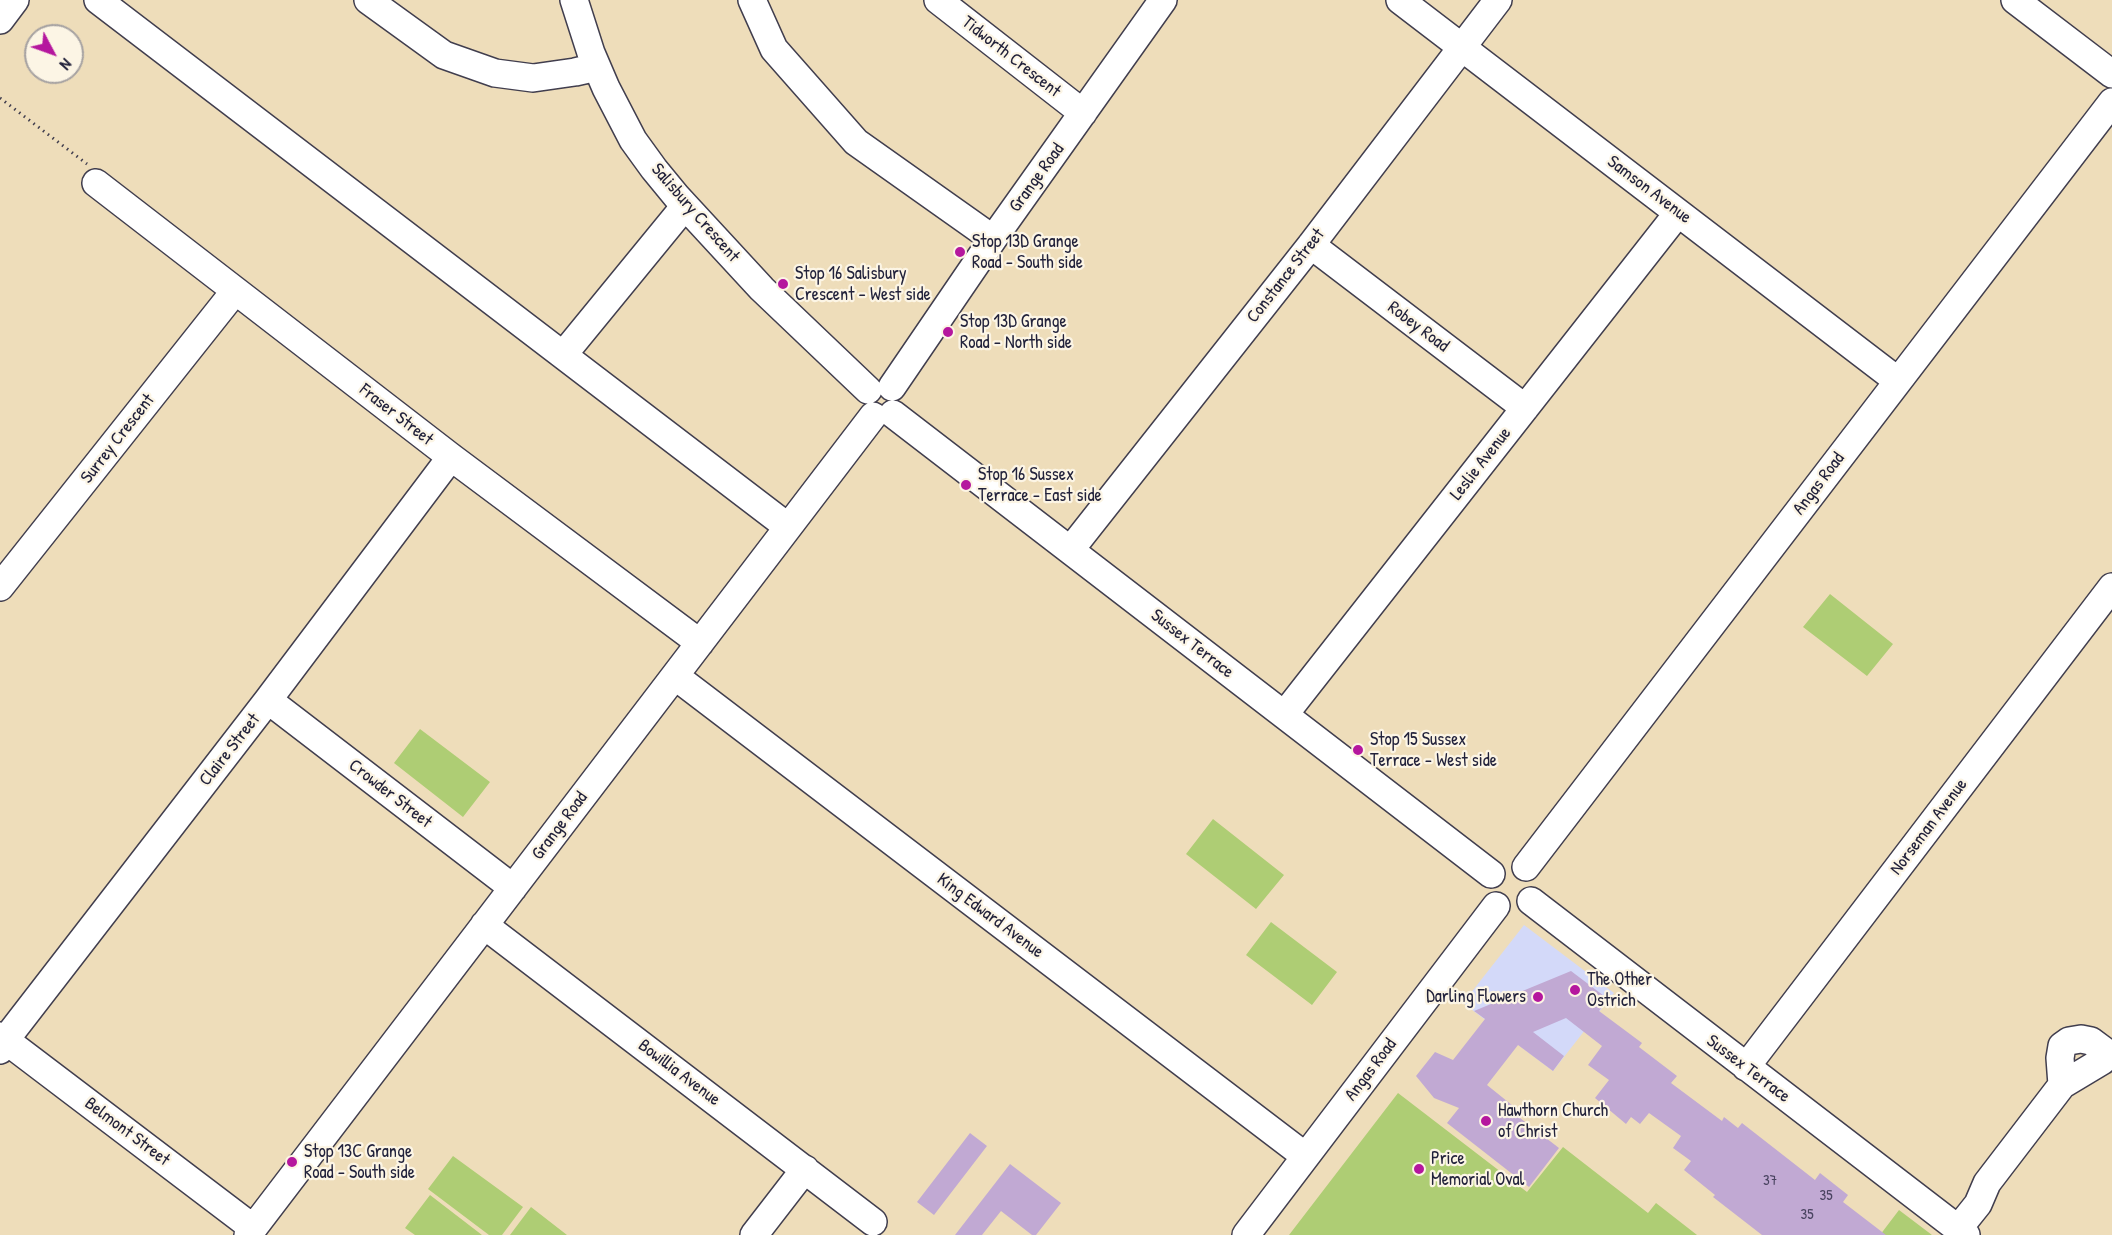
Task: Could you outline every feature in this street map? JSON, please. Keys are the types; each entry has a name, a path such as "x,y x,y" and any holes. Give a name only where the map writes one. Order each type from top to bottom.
{"street":[{"path":"0,20 15,0"},
{"path":"98,0 788,528"},
{"path":"368,0 444,55 495,73 534,78 597,67"},
{"name":"Salisbury Crescent","path":"574,0 597,67 618,114 654,169 762,289 882,402"},
{"path":"752,0 774,49 856,142 993,239"},
{"name":"Tidworth Crescent","path":"938,0 1083,113"},
{"name":"Grange Road","path":"250,1231 700,644 882,402 993,239 1163,0"},
{"name":"Samson Avenue","path":"1400,0 1898,381"},
{"name":"Constance Street","path":"1071,549 1311,245 1498,0"},
{"path":"2015,0 2112,74"},
{"name":"Angas Road","path":"1526,867 2112,102"},
{"name":"Fraser Street","path":"96,183 451,457 700,644"},
{"path":"563,355 685,206"},
{"name":"Leslie Avenue","path":"1284,715 1678,213"},
{"name":"Robey Road","path":"1311,245 1525,408"},
{"name":"Surrey Crescent","path":"0,587 235,291"},
{"name":"Sussex Terrace","path":"882,402 1491,874"},
{"name":"Claire Street","path":"2,1042 268,700 451,457"},
{"name":"Norseman Avenue","path":"1746,1067 2112,587"},
{"name":"King Edward Avenue","path":"675,676 1305,1156"},
{"name":"Crowder Street","path":"268,700 513,888"},
{"path":"1512,862 1526,867 1535,879 1536,887 1531,902 1521,910 1511,912 1496,906 1487,890 1491,874 1496,868 1512,862"},
{"name":"Sussex Terrace","path":"1531,902 1962,1232"},
{"name":"Angas Road","path":"1246,1235 1496,906"},
{"name":"Bowillia Avenue","path":"484,925 873,1222"},
{"name":"Belmont Street","path":"2,1042 250,1231"},
{"path":"1962,1232 1987,1183 2062,1085 2102,1061 2107,1053"},
{"path":"754,1235 805,1169"}],"path":[{"path":"0,98 87,164 96,183"}],"shaded area":[{"path":"1524,925 1614,993 1553,1071 1463,1003"}],"green space":[{"path":"1830,594 1893,644 1867,676 1803,627"},
{"path":"420,729 490,782 463,817 394,763"},
{"path":"1213,819 1284,875 1256,909 1186,854"},
{"path":"1271,922 1337,972 1312,1005 1246,955"},
{"name":"Price Memorial Oval","path":"1398,1093 1527,1192 1563,1147 1648,1213 1656,1203 1697,1235 1289,1235"},
{"path":"453,1156 523,1207 502,1235 489,1235 428,1189"},
{"path":"430,1195 482,1235 415,1235 405,1228"},
{"path":"531,1207 567,1235 510,1235"},
{"path":"1899,1210 1932,1235 1880,1235"}],"building":[{"path":"1571,971 1608,999 1599,1011 1642,1043 1639,1047 1677,1076 1671,1083 1722,1121 1724,1117 1738,1128 1742,1123 1815,1180 1820,1173 1848,1195 1843,1202 1886,1235 1762,1235 1713,1197 1715,1195 1684,1170 1691,1161 1673,1148 1681,1136 1649,1113 1640,1124 1631,1117 1626,1124 1595,1098 1609,1080 1588,1065 1602,1046 1566,1018 1533,1032 1564,1056 1553,1071 1518,1045 1487,1085 1523,1114 1520,1118 1559,1148 1529,1187 1447,1123 1459,1108 1434,1098 1416,1076 1435,1052 1453,1060 1485,1019 1474,1011"},
{"path":"970,1133 987,1146 934,1215 917,1202"},
{"path":"1010,1164 1061,1203 1036,1235 1032,1235 1001,1211 982,1235 955,1235"}],"place":[{"name":"Stop 13D Grange Road - South side","path":"960,252"},
{"name":"Stop 16 Salisbury Crescent - West side","path":"783,284"},
{"name":"Stop 13D Grange Road - North side","path":"948,332"},
{"name":"Stop 16 Sussex Terrace - East side","path":"966,485"},
{"name":"Stop 15 Sussex Terrace - West side","path":"1358,750"},
{"name":"The Other Ostrich","path":"1575,990"},
{"name":"Darling Flowers","path":"1538,997"},
{"name":"Hawthorn Church of Christ","path":"1486,1121"},
{"name":"Stop 13C Grange Road - South side","path":"292,1162"},
{"name":"Price Memorial Oval","path":"1419,1169"}]}
